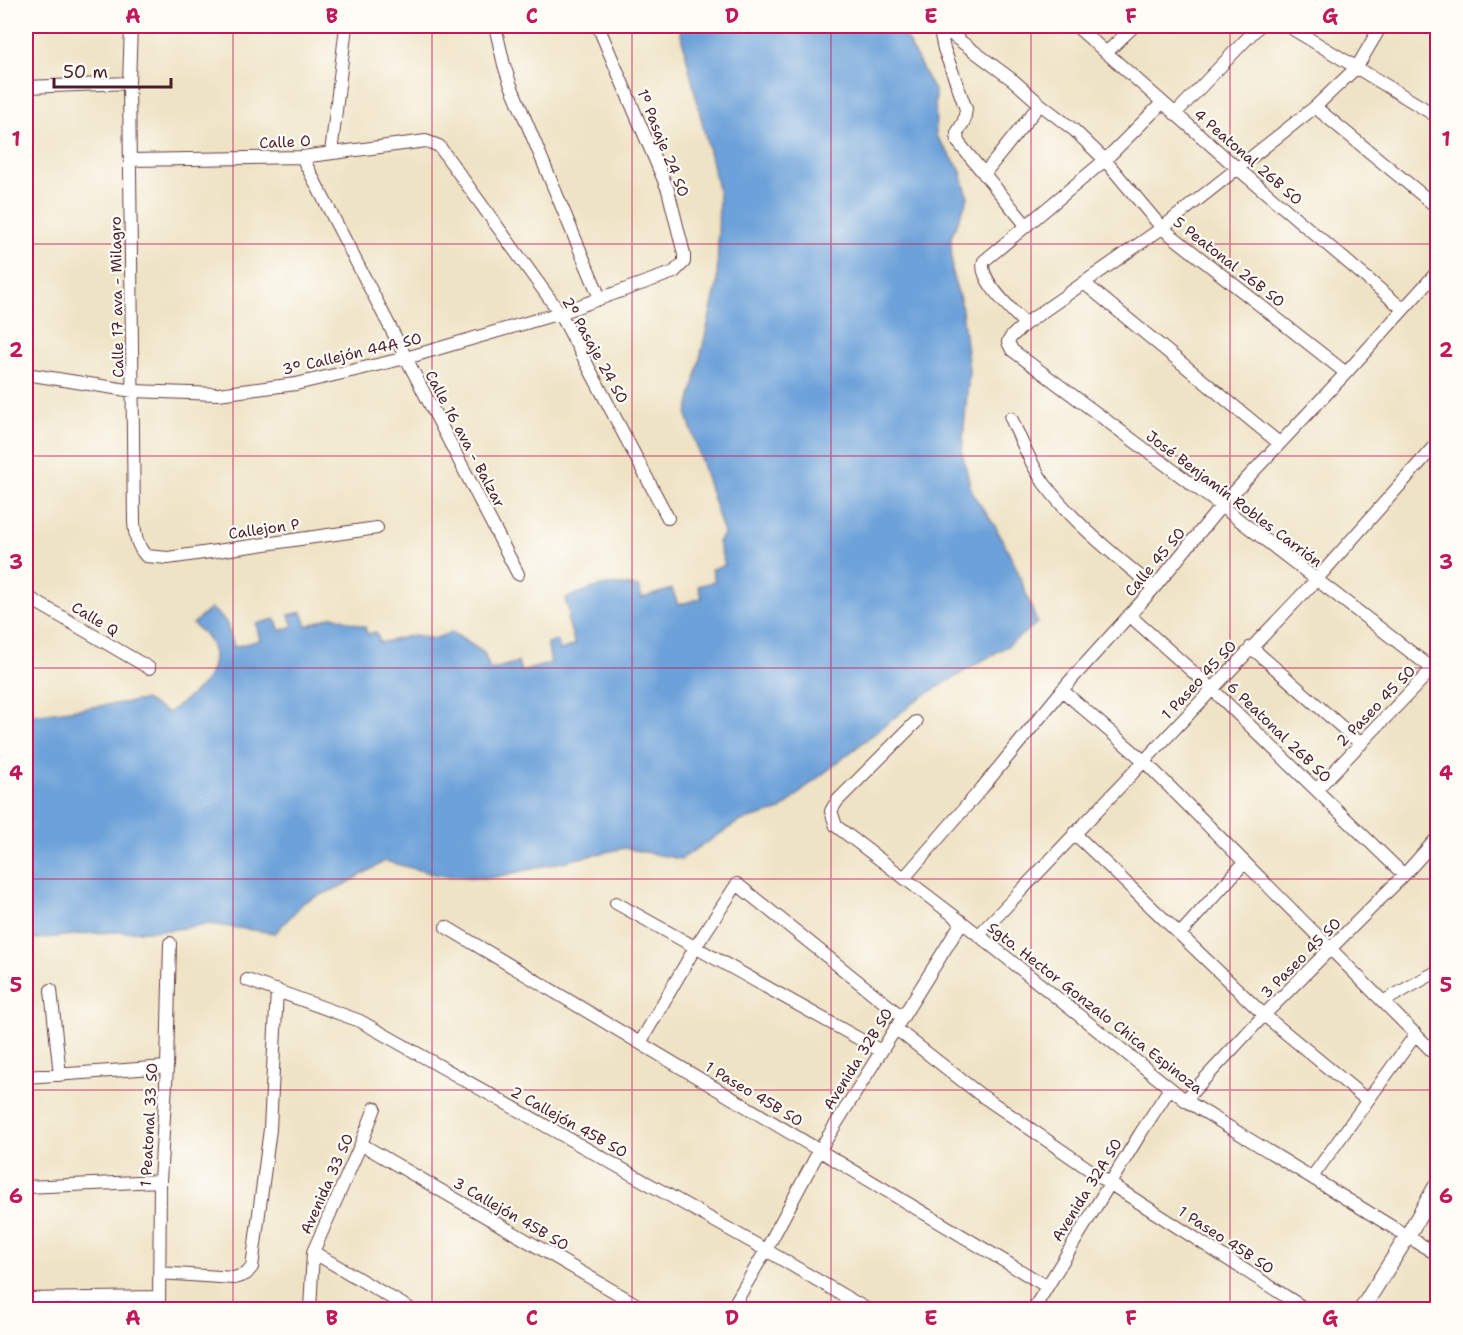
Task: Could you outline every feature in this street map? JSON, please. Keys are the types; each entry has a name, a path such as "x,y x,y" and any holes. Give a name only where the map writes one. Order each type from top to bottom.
{"street":[{"name":"Calle 17 ava - Milagro","path":"131,26 129,83 135,533 140,550 146,556 154,558"},
{"path":"332,153 346,26"},
{"name":"2º Pasaje 24 SO","path":"495,26 507,74 600,298"},
{"name":"1º Pasaje 24 SO","path":"598,26 668,190 684,254 684,262 674,272"},
{"path":"940,26 944,49 966,109 964,121 957,133 958,142 1026,225"},
{"name":"5 Peatonal 26B SO","path":"940,26 1014,81 1074,130 1105,160 1162,228 1346,373"},
{"name":"4 Peatonal 26B SO","path":"1076,26 1237,168 1403,309"},
{"path":"1106,53 1134,26"},
{"path":"1175,114 1259,26"},
{"path":"1288,26 1437,117"},
{"path":"1162,103 1105,160 984,261 982,268 987,281 1025,324 1162,228 1315,107 1357,67 1382,26"},
{"path":"26,87 129,83"},
{"path":"984,174 1040,104"},
{"path":"1315,107 1437,208"},
{"name":"Calle O","path":"130,160 302,157 426,141 439,146"},
{"name":"2º Pasaje 24 SO","path":"439,146 560,313 668,518"},
{"name":"Calle 16 ava - Balzar","path":"302,157 518,574"},
{"name":"Calle 45 SO","path":"904,878 982,788 1062,690 1154,588 1221,506 1346,373 1437,271"},
{"name":"3° Callejón 44A SO","path":"26,374 133,391 218,394 297,384 405,358 560,313 674,272"},
{"path":"1084,283 1279,443"},
{"name":"José Benjamín Robles Carrión","path":"1025,324 1009,339 1012,350 1436,669"},
{"path":"1011,418 1032,464 1058,500 1080,524 1154,588"},
{"name":"1 Paseo 45 SO","path":"979,935 1316,580 1437,442"},
{"name":"Callejon P","path":"154,558 377,528"},
{"name":"Calle Q","path":"26,596 149,668"},
{"name":"6 Peatonal 26B SO","path":"1129,615 1211,688 1404,875"},
{"path":"1251,647 1361,744"},
{"name":"2 Paseo 45 SO","path":"1317,789 1436,669"},
{"path":"1062,690 1144,760 1437,1057"},
{"name":"Sgto. Hector Gonzalo Chica Espinoza","path":"916,722 833,806 832,816 837,826 962,921 1185,1100 1437,1256"},
{"path":"1074,833 1181,933 1264,1015 1367,1100"},
{"name":"3 Paseo 45 SO","path":"1185,1100 1264,1015 1404,875 1437,837"},
{"path":"1181,933 1244,863"},
{"path":"640,1043 696,946 736,884 901,1017"},
{"path":"616,903 881,1051"},
{"name":"Avenida 32B SO","path":"731,1310 819,1151 962,921"},
{"name":"1 Paseo 45B SO","path":"446,927 1046,1286"},
{"name":"1 Peatonal 33 SO","path":"159,1303 160,1181 167,1067 170,943"},
{"path":"1384,1001 1436,971"},
{"name":"2 Callejón 45B SO","path":"247,980 360,1021 868,1310"},
{"path":"51,990 60,1075"},
{"path":"160,1273 234,1278 246,1274 252,1267 270,1129 277,990"},
{"name":"1 Paseo 45B SO","path":"895,1028 978,1093 1109,1184 1307,1310"},
{"path":"1312,1177 1416,1034"},
{"path":"26,1077 167,1067"},
{"name":"Avenida 32A SO","path":"1038,1307 1046,1286 1170,1088"},
{"name":"Avenida 33 SO","path":"310,1310 313,1251 375,1108"},
{"name":"3 Callejón 45B SO","path":"361,1144 646,1310"},
{"path":"26,1187 160,1181"},
{"path":"1361,1310 1407,1237 1437,1183"},
{"path":"313,1251 412,1310"},
{"path":"26,1299 159,1303"}],"water":[{"path":"679,26 900,26 935,93 936,136 960,169 968,198 951,237 952,273 961,303 969,370 962,452 972,493 995,526 1017,569 1037,623 1009,645 921,697 810,784 781,810 738,822 681,859 624,848 491,878 438,875 385,861 344,885 304,902 275,933 209,924 170,930 92,933 26,940 26,716 144,700 168,713 196,691 210,675 213,654 210,641 193,624 211,608 226,622 234,647 260,640 256,624 275,619 280,631 293,626 289,615 302,612 307,626 333,616 365,627 367,634 376,632 380,643 415,635 434,639 452,632 484,653 490,670 518,662 521,672 551,663 547,643 557,640 560,650 575,645 567,617 570,616 565,599 592,588 617,585 638,587 642,598 672,589 678,605 702,598 698,586 715,581 712,569 725,565 718,542 724,534 687,415 717,285 719,193"}]}
